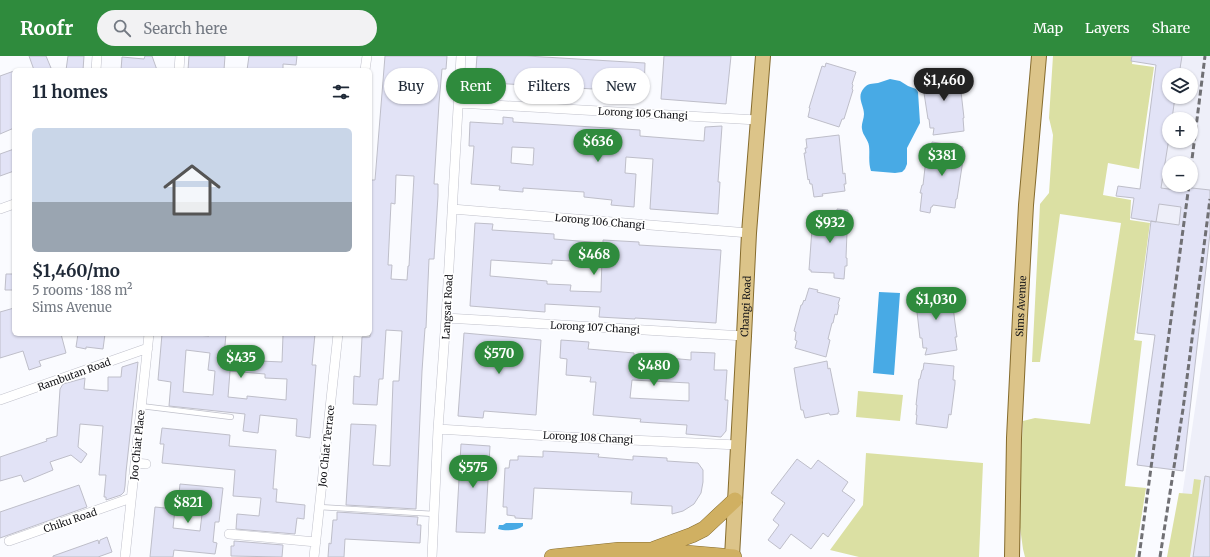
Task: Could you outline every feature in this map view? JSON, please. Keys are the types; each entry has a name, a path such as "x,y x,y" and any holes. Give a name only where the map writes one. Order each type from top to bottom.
{"highway":[{"path":"651,550 704,529 735,500"},
{"path":"552,557 590,555 619,550 651,550 732,557"}],"main road":[{"name":"Changi Road","path":"732,557 749,233 763,56"},
{"name":"Sims Avenue","path":"1012,557 1014,438 1026,205 1039,56"}],"street":[{"path":"96,68 97,56"},
{"path":"179,68 180,56"},
{"path":"365,68 367,56"},
{"name":"Langsat Road","path":"460,68 461,56"},
{"name":"Langsat Road","path":"432,557 438,429 458,104"},
{"name":"Lorong 105 Changi","path":"476,104 757,120"},
{"path":"0,209 12,205"},
{"name":"Lorong 106 Changi","path":"452,209 749,233"},
{"name":"Lorong 107 Changi","path":"446,318 744,336"},
{"name":"Joo Chiat Place","path":"125,557 150,336"},
{"name":"Joo Chiat Terrace","path":"314,557 338,336"},
{"name":"Rambutan Road","path":"0,400 148,348"},
{"name":"Lorong 108 Changi","path":"438,429 738,445"},
{"path":"135,463 146,464"},
{"name":"Chiku Road","path":"9,541 131,498"},
{"path":"229,534 316,542"}],"lane":[{"path":"142,406 232,417"},
{"path":"320,507 434,514"}],"shaded area":[{"path":"1136,56 1210,56 1210,230 1136,220 1158,61"},
{"path":"1210,308 1210,557 1173,557"}],"green space":[{"path":"1053,56 1133,56 1132,64 1154,67 1139,169 1108,163 1103,195 1131,200 1130,220 1150,223 1134,340 1142,341 1125,486 1146,488 1135,557 1025,557 1023,549 1018,513 1023,421 1035,418 1090,424 1121,223 1060,214 1040,362 1032,362 1040,204 1049,193 1053,135 1049,118"},
{"path":"858,391 903,395 900,421 856,417"},
{"path":"866,453 983,463 979,557 859,557 830,550 863,505"},
{"path":"1194,479 1201,480 1190,557 1167,557 1179,493 1192,494"}],"water":[{"path":"890,79 900,81 916,89 918,92 920,123 907,148 907,164 905,169 902,172 895,173 871,171 868,141 863,134 862,127 864,111 860,98 862,91 869,84"},
{"path":"879,292 900,293 894,375 873,373"},
{"path":"506,523 523,523 523,526 518,529 511,530 498,529 499,525"}],"building":[{"path":"29,56 46,56 51,68 33,68"},
{"path":"68,56 84,56 83,68 66,68"},
{"path":"145,56 152,56 156,68 121,68 122,57 144,59"},
{"path":"189,56 225,56 224,68 188,68"},
{"path":"249,56 297,56 296,65 283,64 283,68 247,68"},
{"path":"385,56 447,56 446,69 442,69 439,103 434,184 438,184 438,196 434,259 429,259 416,509 346,505 351,424 376,425 373,465 390,466 393,381 399,381 402,331 386,330 383,379 379,379 377,405 353,404 354,376 360,377 362,337 372,336 372,180 375,180 384,68 384,104 438,104 438,68 384,68","holes":["396,175 414,176 407,280 391,279 392,265 388,265 391,203 395,204"]},
{"path":"477,56 527,56 645,63 645,68 592,68 592,89 584,88 584,68 514,68 514,84 506,84 506,68 476,68"},
{"path":"664,56 731,56 726,104 661,99"},
{"path":"1132,56 1182,56 1180,68 1162,68 1162,104 1174,104 1173,112 1162,112 1162,148 1167,148 1166,156 1162,156 1161,188 1162,192 1198,192 1198,189 1210,190 1210,233 1183,471 1137,465 1155,335 1137,333 1151,221 1131,218 1134,198 1116,196 1118,186 1140,189 1156,65 1131,61","holes":["1159,204 1181,207 1179,225 1156,222"]},
{"path":"826,63 856,72 852,84 853,90 844,119 842,119 839,127 808,117 809,108 822,66 825,67"},
{"path":"955,70 957,83 960,83 964,131 933,135 934,128 930,128 924,93 924,74"},
{"path":"12,72 12,129 0,134 0,76"},
{"path":"503,117 513,118 513,122 640,130 640,136 704,141 705,127 722,126 718,182 720,182 718,214 650,209 653,159 626,157 625,173 636,174 634,207 611,205 612,200 584,197 584,192 523,188 523,192 499,190 500,186 471,184 474,146 469,146 470,122 503,124","holes":["512,147 534,148 533,165 511,163"]},
{"path":"839,135 843,174 845,173 845,191 822,194 823,196 814,197 812,184 810,184 809,179 808,180 804,153 806,153 805,148 807,148 806,139"},
{"path":"932,142 963,147 961,160 963,160 955,208 933,205 930,213 920,211 922,193 920,193 923,185 926,159 929,150 931,150"},
{"path":"12,150 12,172 0,176 0,154"},
{"path":"837,209 848,210 847,223 849,223 849,232 847,232 847,266 845,266 844,279 834,278 834,273 811,272 811,270 809,270 813,215 837,215"},
{"path":"475,223 493,224 492,230 554,234 554,239 603,243 603,240 639,242 639,245 721,250 716,323 599,317 600,307 545,304 545,312 470,306","holes":["571,256 602,258 601,292 570,291 571,285 547,284 547,281 490,276 491,260 552,264 552,260 571,261"]},
{"path":"6,274 12,274 12,290 5,290"},
{"path":"809,288 818,290 817,292 840,298 837,315 835,314 828,339 830,340 826,357 795,348 797,341 795,340 796,332 794,331 801,305 804,300 805,301"},
{"path":"926,289 927,293 949,289 950,298 952,298 957,337 955,337 957,350 925,355 927,348 923,348 922,338 920,338 916,291"},
{"path":"12,309 12,336 62,336 66,353 39,361 41,366 29,370 23,351 0,358 0,312"},
{"path":"464,333 541,340 536,415 484,411 483,418 458,416"},
{"path":"78,336 105,336 103,349 86,347 86,349 76,347"},
{"path":"162,336 226,336 224,356 260,359 260,361 282,362 283,336 315,336 312,365 316,365 310,438 296,436 297,419 260,415 258,433 243,431 245,414 169,406 171,382 158,380","holes":["186,350 210,353 208,370 215,371 213,395 183,392","230,371 265,374 265,378 287,379 286,400 247,396 247,399 228,397"]},
{"path":"561,340 589,342 588,349 691,360 691,352 715,353 714,370 727,370 725,400 728,400 726,431 721,437 686,434 687,425 640,422 641,419 593,415 596,382 590,382 591,377 566,375 567,359 560,358","holes":["632,380 689,383 689,401 630,398"]},
{"path":"827,361 828,369 830,368 839,412 838,414 830,415 829,413 805,418 803,410 801,410 794,368"},
{"path":"138,362 125,486 124,492 121,495 106,500 106,497 104,497 106,475 99,475 103,426 80,424 78,447 87,454 81,463 71,455 50,462 53,470 24,482 21,475 0,481 0,457 47,441 46,439 57,436 60,389 63,384 85,378 84,389 108,391 108,377 121,377 122,367"},
{"path":"924,363 954,366 953,380 955,380 955,384 951,415 949,414 947,428 916,424 916,405 919,379"},
{"path":"162,428 230,435 229,446 276,450 273,489 277,489 276,502 305,505 304,519 297,518 295,534 236,529 237,514 259,516 261,498 233,496 235,470 162,463 164,444 160,444"},
{"path":"461,444 490,446 485,533 456,532"},
{"path":"543,451 599,454 598,457 633,460 633,456 667,458 667,461 698,463 703,470 701,493 694,504 683,511 672,514 672,506 631,504 632,492 534,488 532,519 515,518 515,516 507,515 507,507 503,507 505,468 509,468 510,460 518,460 518,456 543,457"},
{"path":"797,459 811,469 818,460 848,482 842,491 855,500 828,537 823,533 811,549 791,534 780,549 768,540 779,525 773,520 785,503 771,493"},
{"path":"1205,476 1210,477 1210,557 1193,557"},
{"path":"180,484 223,488 219,522 215,522 213,542 217,543 215,554 174,550 173,557 150,557 155,507 175,509 173,528 200,531 203,506 178,503"},
{"path":"79,485 87,507 0,538 0,512"},
{"path":"337,512 418,517 417,525 421,525 420,543 345,539 344,557 328,557 329,543 331,544 333,520 337,520"},
{"path":"107,537 112,552 98,557 53,557 98,540 99,544 100,540"},
{"path":"234,541 283,545 282,557 231,556 231,546 234,546"}],"railway":[{"path":"1192,156 1205,56"},
{"path":"1139,557 1188,192"},
{"path":"1160,557 1183,409 1210,199"}]}
